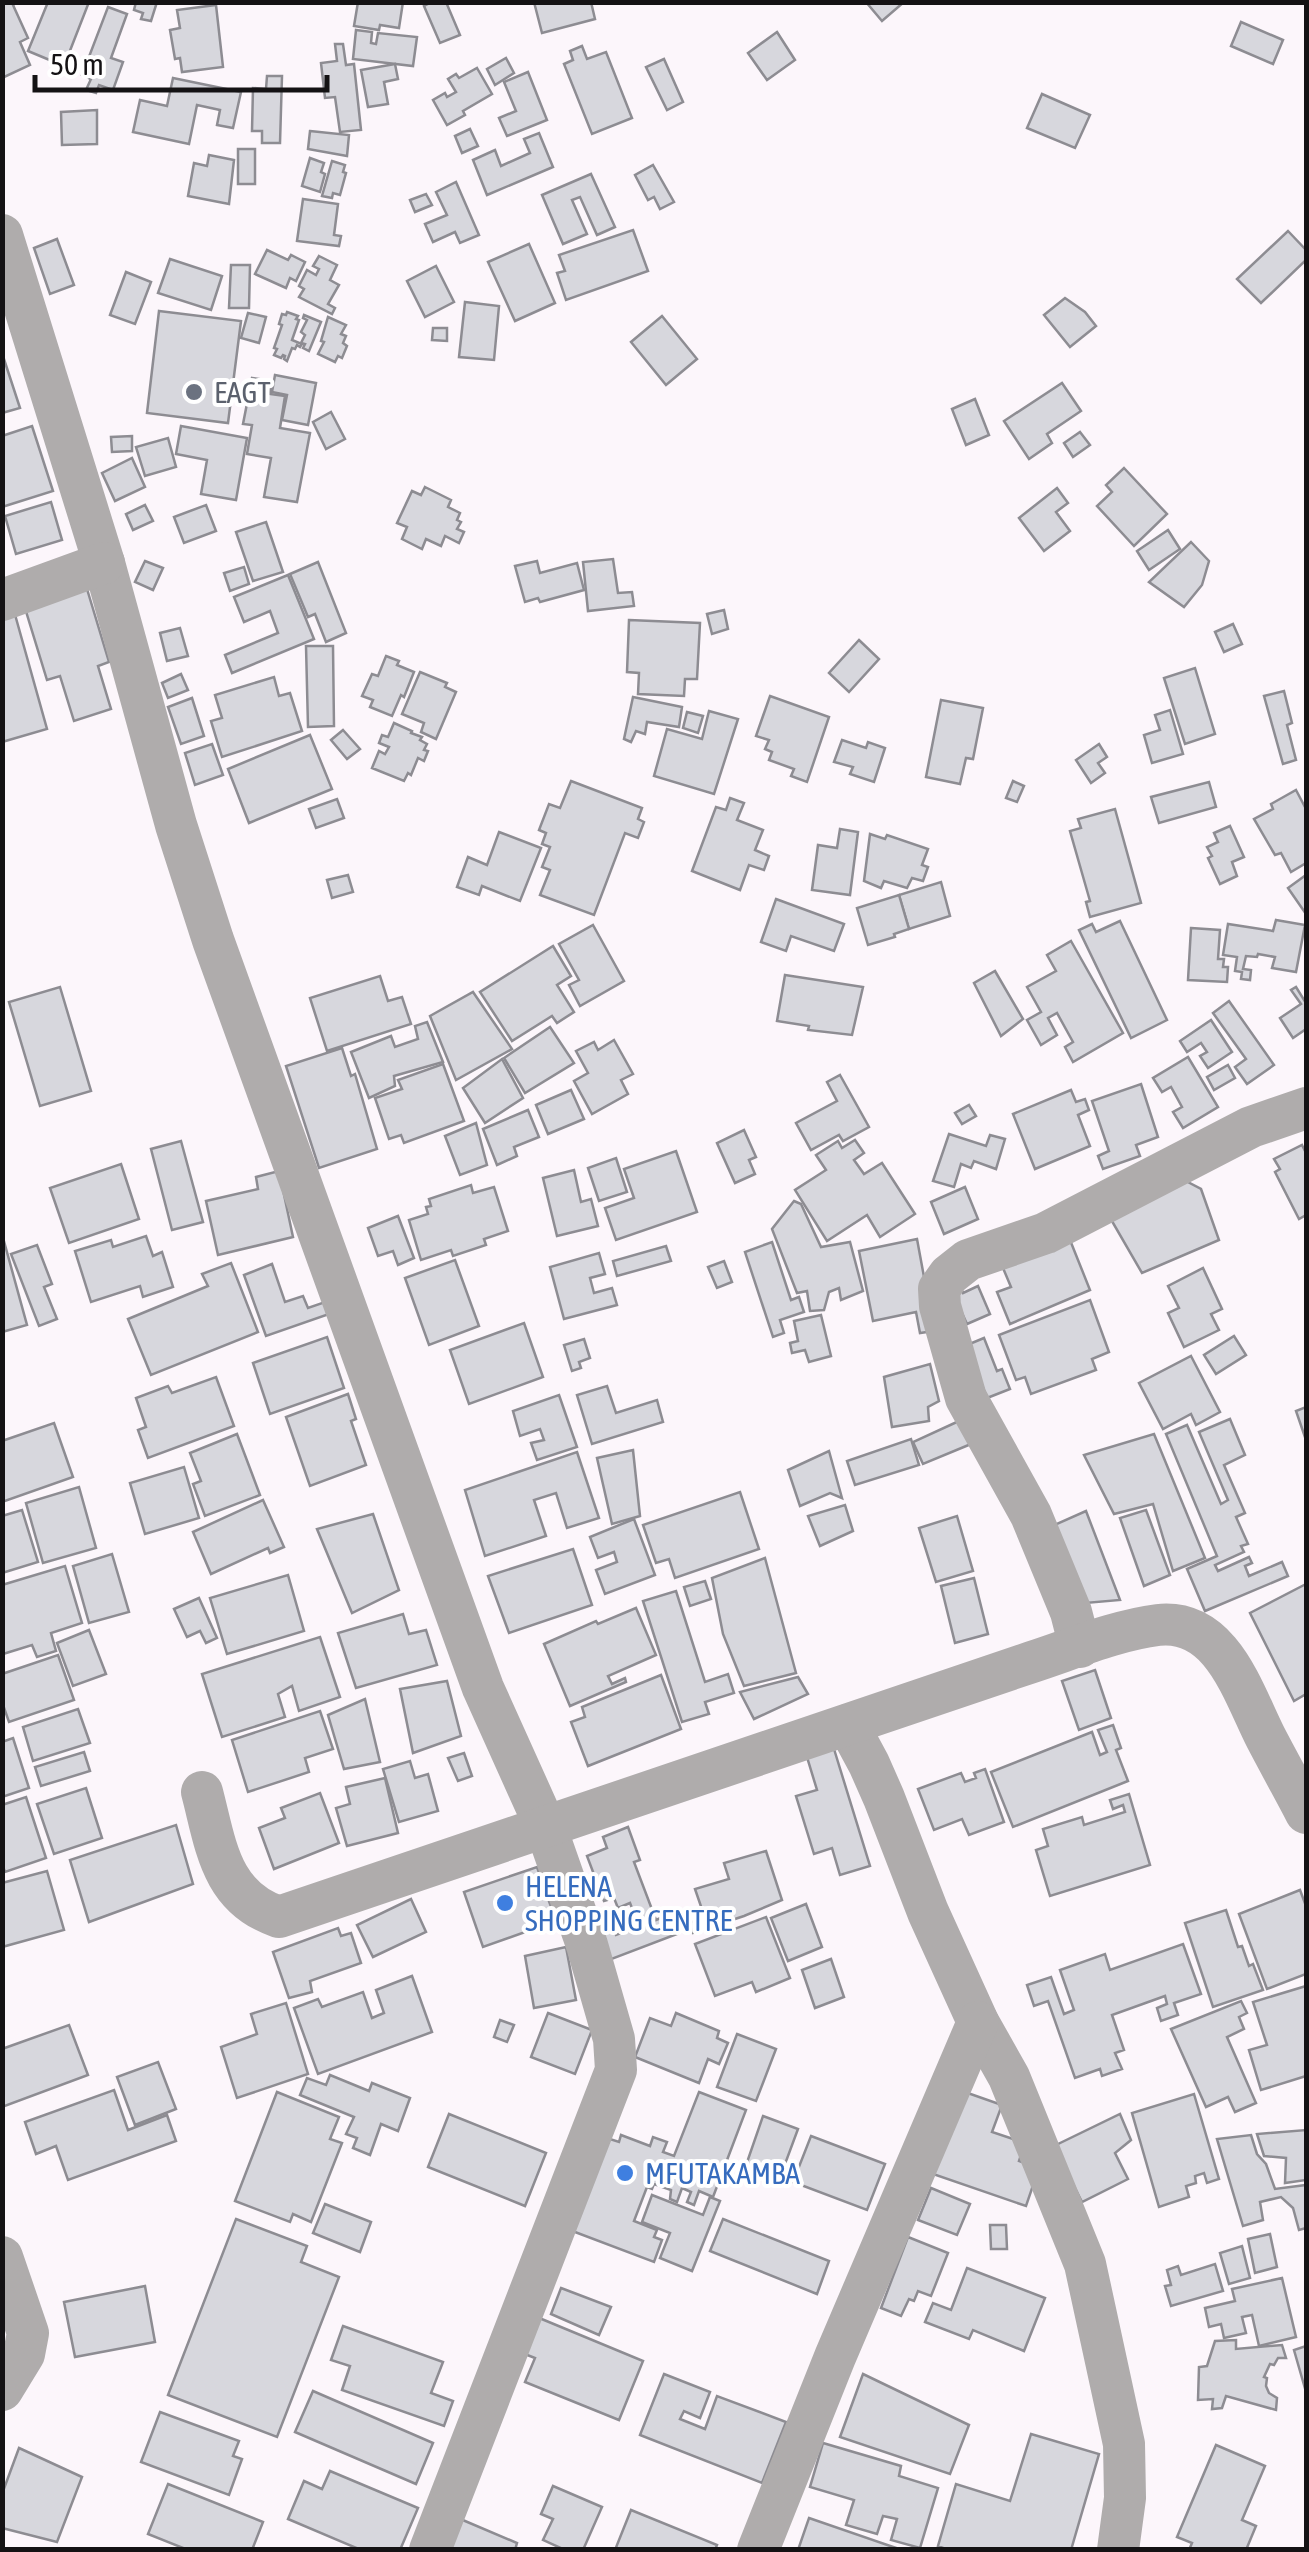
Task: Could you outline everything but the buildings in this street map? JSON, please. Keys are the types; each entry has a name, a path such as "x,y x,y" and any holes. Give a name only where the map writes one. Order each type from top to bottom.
{"street":[{"path":"2,235 104,563 176,824 220,958 483,1688 546,1828 587,1945 614,2039 616,2070 430,2550"},
{"path":"2,600 104,563"},
{"path":"1080,1647 1071,1612 1031,1514 966,1398 940,1306 939,1289 968,1260 1046,1233 1251,1127 1306,1108"},
{"path":"202,1792 222,1865 239,1894 262,1911 279,1917 1080,1647 1162,1624 1194,1630 1214,1645 1231,1666 1306,1813"},
{"path":"848,1726 884,1798 928,1912 978,2022 1009,2077 1085,2264 1124,2444 1125,2498 1118,2550"},
{"path":"758,2550 978,2022"},
{"path":"2,2257 28,2332 24,2354 2,2390"}],"place":[{"name":"EAGT","path":"194,392"},
{"name":"HELENA SHOPPING CENTRE","path":"505,1903"},
{"name":"MFUTAKAMBA","path":"625,2173"}]}
